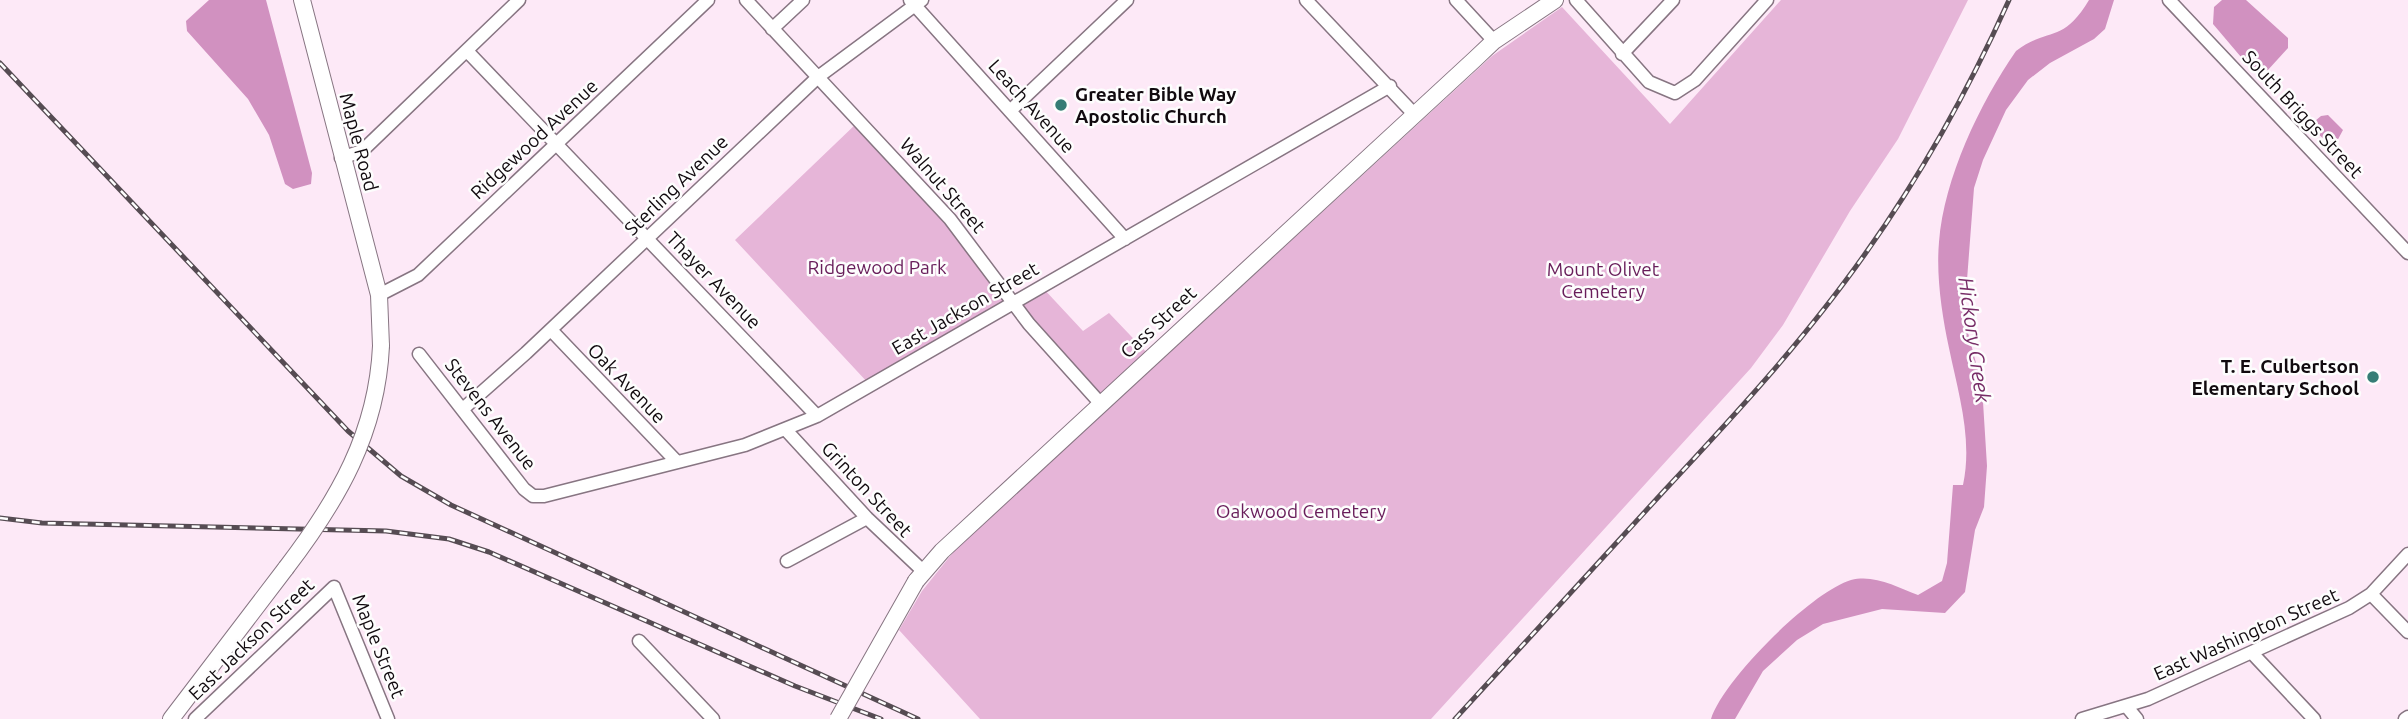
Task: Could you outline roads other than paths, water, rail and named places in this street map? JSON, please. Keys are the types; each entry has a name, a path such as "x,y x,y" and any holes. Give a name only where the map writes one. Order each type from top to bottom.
{"main road":[{"name":"Maple Road","path":"171,719 318,527 354,464 376,398 381,346 379,295 341,158 302,0"},
{"name":"Cass Street","path":"838,719 920,576 1100,404 1494,41 1555,0"}],"street":[{"path":"341,158 362,151 519,0"},
{"name":"Ridgewood Avenue","path":"379,295 418,275 708,0"},
{"name":"Walnut Street","path":"746,0 950,219 1013,302 1100,404"},
{"path":"772,29 803,0"},
{"path":"1011,110 1127,0"},
{"path":"1307,0 1414,114"},
{"path":"1456,0 1494,41"},
{"path":"1576,0 1649,82 1675,93 1695,80 1767,0"},
{"path":"1622,54 1674,0"},
{"name":"South Briggs Street","path":"2169,0 2408,253"},
{"name":"Leach Avenue","path":"915,2 1125,239"},
{"name":"Sterling Avenue","path":"464,408 551,330 818,77 915,2"},
{"name":"Thayer Avenue","path":"467,51 817,416"},
{"name":"East Jackson Street","path":"533,496 544,496 745,445 817,416 1390,86"},
{"name":"Oak Avenue","path":"551,330 677,462"},
{"name":"Stevens Avenue","path":"419,354 464,408 492,449 533,496"},
{"name":"Grinton Street","path":"786,430 920,576"},
{"path":"786,561 867,518"},
{"name":"East Washington Street","path":"2082,719 2127,708 2349,608 2371,594 2408,554"},
{"name":"East Jackson Street","path":"201,717 334,587"},
{"name":"Maple Street","path":"334,587 386,714"},
{"path":"2371,594 2408,632"},
{"path":"639,640 713,719"},
{"path":"2252,653 2314,719"},
{"path":"2127,708 2137,719"},
{"path":"374,719 386,714"}],"railway":[{"path":"1455,719 1742,406 1842,286 1925,162 1978,66 2009,0"},
{"path":"0,63 348,431 401,476 451,505 918,719"},
{"path":"0,518 42,523 386,531 449,539 489,552 795,686 881,719"}],"place":[{"name":"Greater Bible Way Apostolic Church","path":"1061,105"},
{"name":"T. E. Culbertson Elementary School","path":"2373,377"}],"park label":[{"name":"Ridgewood Park","path":"877,267"},
{"name":"Mount Olivet Cemetery","path":"1603,280"},
{"name":"Oakwood Cemetery","path":"1301,511"}],"water label":[{"name":"Hickory Creek","path":"1975,340"}]}
